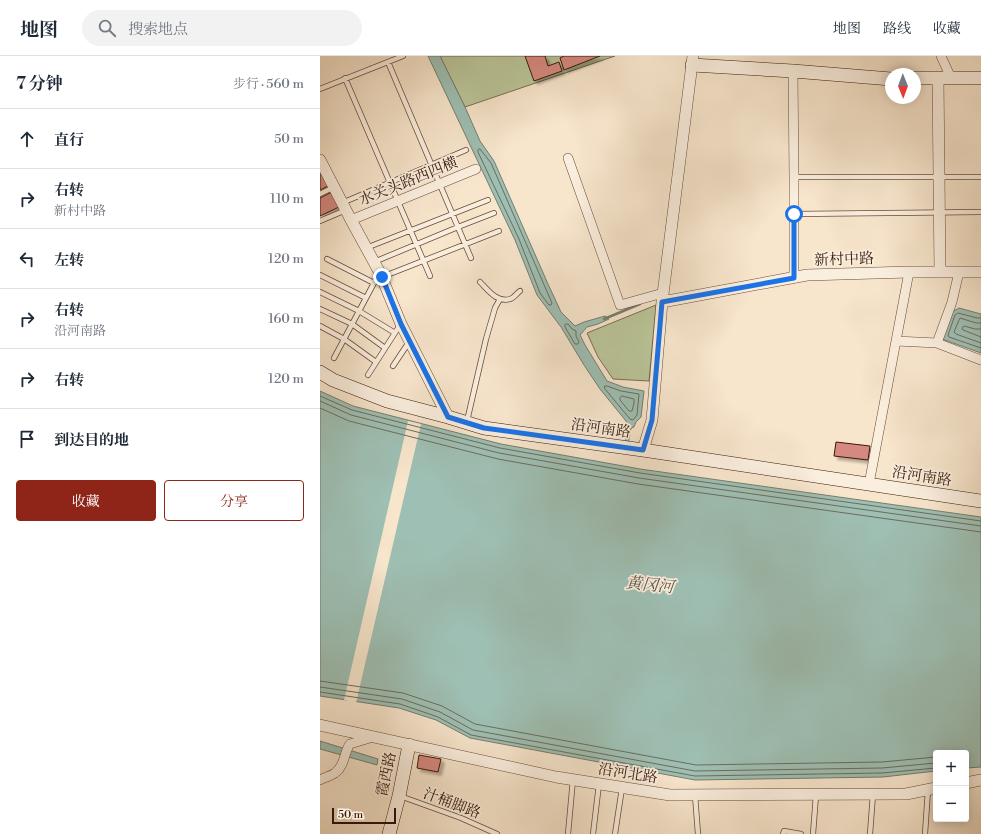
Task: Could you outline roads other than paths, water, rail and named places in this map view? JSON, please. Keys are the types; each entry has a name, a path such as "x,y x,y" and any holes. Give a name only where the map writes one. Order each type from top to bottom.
{"main road":[{"path":"692,61 885,79"},
{"path":"921,78 981,78"},
{"name":"沿河南路","path":"320,372 333,380 387,401 467,422 484,428 643,450 981,501"},
{"name":"霞西路","path":"389,834 399,796 409,745"}],"street":[{"path":"940,272 939,177 944,78 941,56"},
{"path":"643,450 652,420 662,298 692,61"},
{"path":"793,71 794,278"},
{"path":"568,158 620,305 662,298"},
{"path":"321,164 374,262 379,277 401,324 448,417"},
{"name":"水关头路西四横","path":"346,211 398,200 476,169"},
{"path":"869,484 909,272"},
{"name":"新村中路","path":"662,298 807,275 909,272 981,272"},
{"path":"937,343 952,302 959,272"},
{"path":"896,341 937,343 981,360"},
{"name":"沿河北路","path":"320,725 556,777 670,795 816,793 906,794 932,789"},
{"path":"320,780 336,772 342,765 347,748 350,744 373,737"},
{"path":"969,782 981,780"}],"lane":[{"path":"320,89 403,56"},
{"path":"388,62 471,258"},
{"path":"346,78 430,276"},
{"path":"320,221 346,211 390,183 466,150"},
{"path":"794,177 981,177"},
{"path":"320,194 334,187"},
{"path":"366,248 488,200"},
{"path":"794,214 981,212"},
{"path":"374,262 494,213"},
{"path":"327,259 379,277 499,232"},
{"path":"320,275 366,298"},
{"path":"334,358 379,277"},
{"path":"480,282 492,294 500,299 511,299 520,290"},
{"path":"320,292 359,311 395,333"},
{"path":"467,422 486,339 495,308 500,299"},
{"path":"320,309 352,324 386,348"},
{"path":"368,375 401,324"},
{"path":"320,326 344,339 376,362"},
{"path":"393,366 410,341"},
{"path":"568,834 573,780"},
{"path":"593,834 599,784"},
{"path":"615,834 622,788"},
{"path":"925,834 932,789"},
{"path":"812,834 816,793"},
{"path":"870,834 873,793"},
{"path":"695,795 698,834"},
{"name":"汁桶脚路","path":"399,796 461,818 497,834"},
{"path":"783,834 784,831 801,834"}],"water":[{"path":"428,56 440,56 480,141 494,161 561,312 575,326 605,316 609,319 587,327 580,335 607,381 623,387 644,391 641,417 636,422 634,427 631,428 628,445 625,445 628,427 626,421 600,389 561,327 537,295 515,240"},
{"path":"959,308 981,314 981,353 942,339 952,312"},
{"name":"黄冈河","path":"320,391 353,406 501,444 640,469 981,517 981,767 969,768 969,750 933,750 933,771 883,777 695,780 470,738 436,720 399,708 320,696"},
{"path":"320,741 378,759 377,765 320,749"}],"waterway":[{"path":"604,319 640,304"}]}
